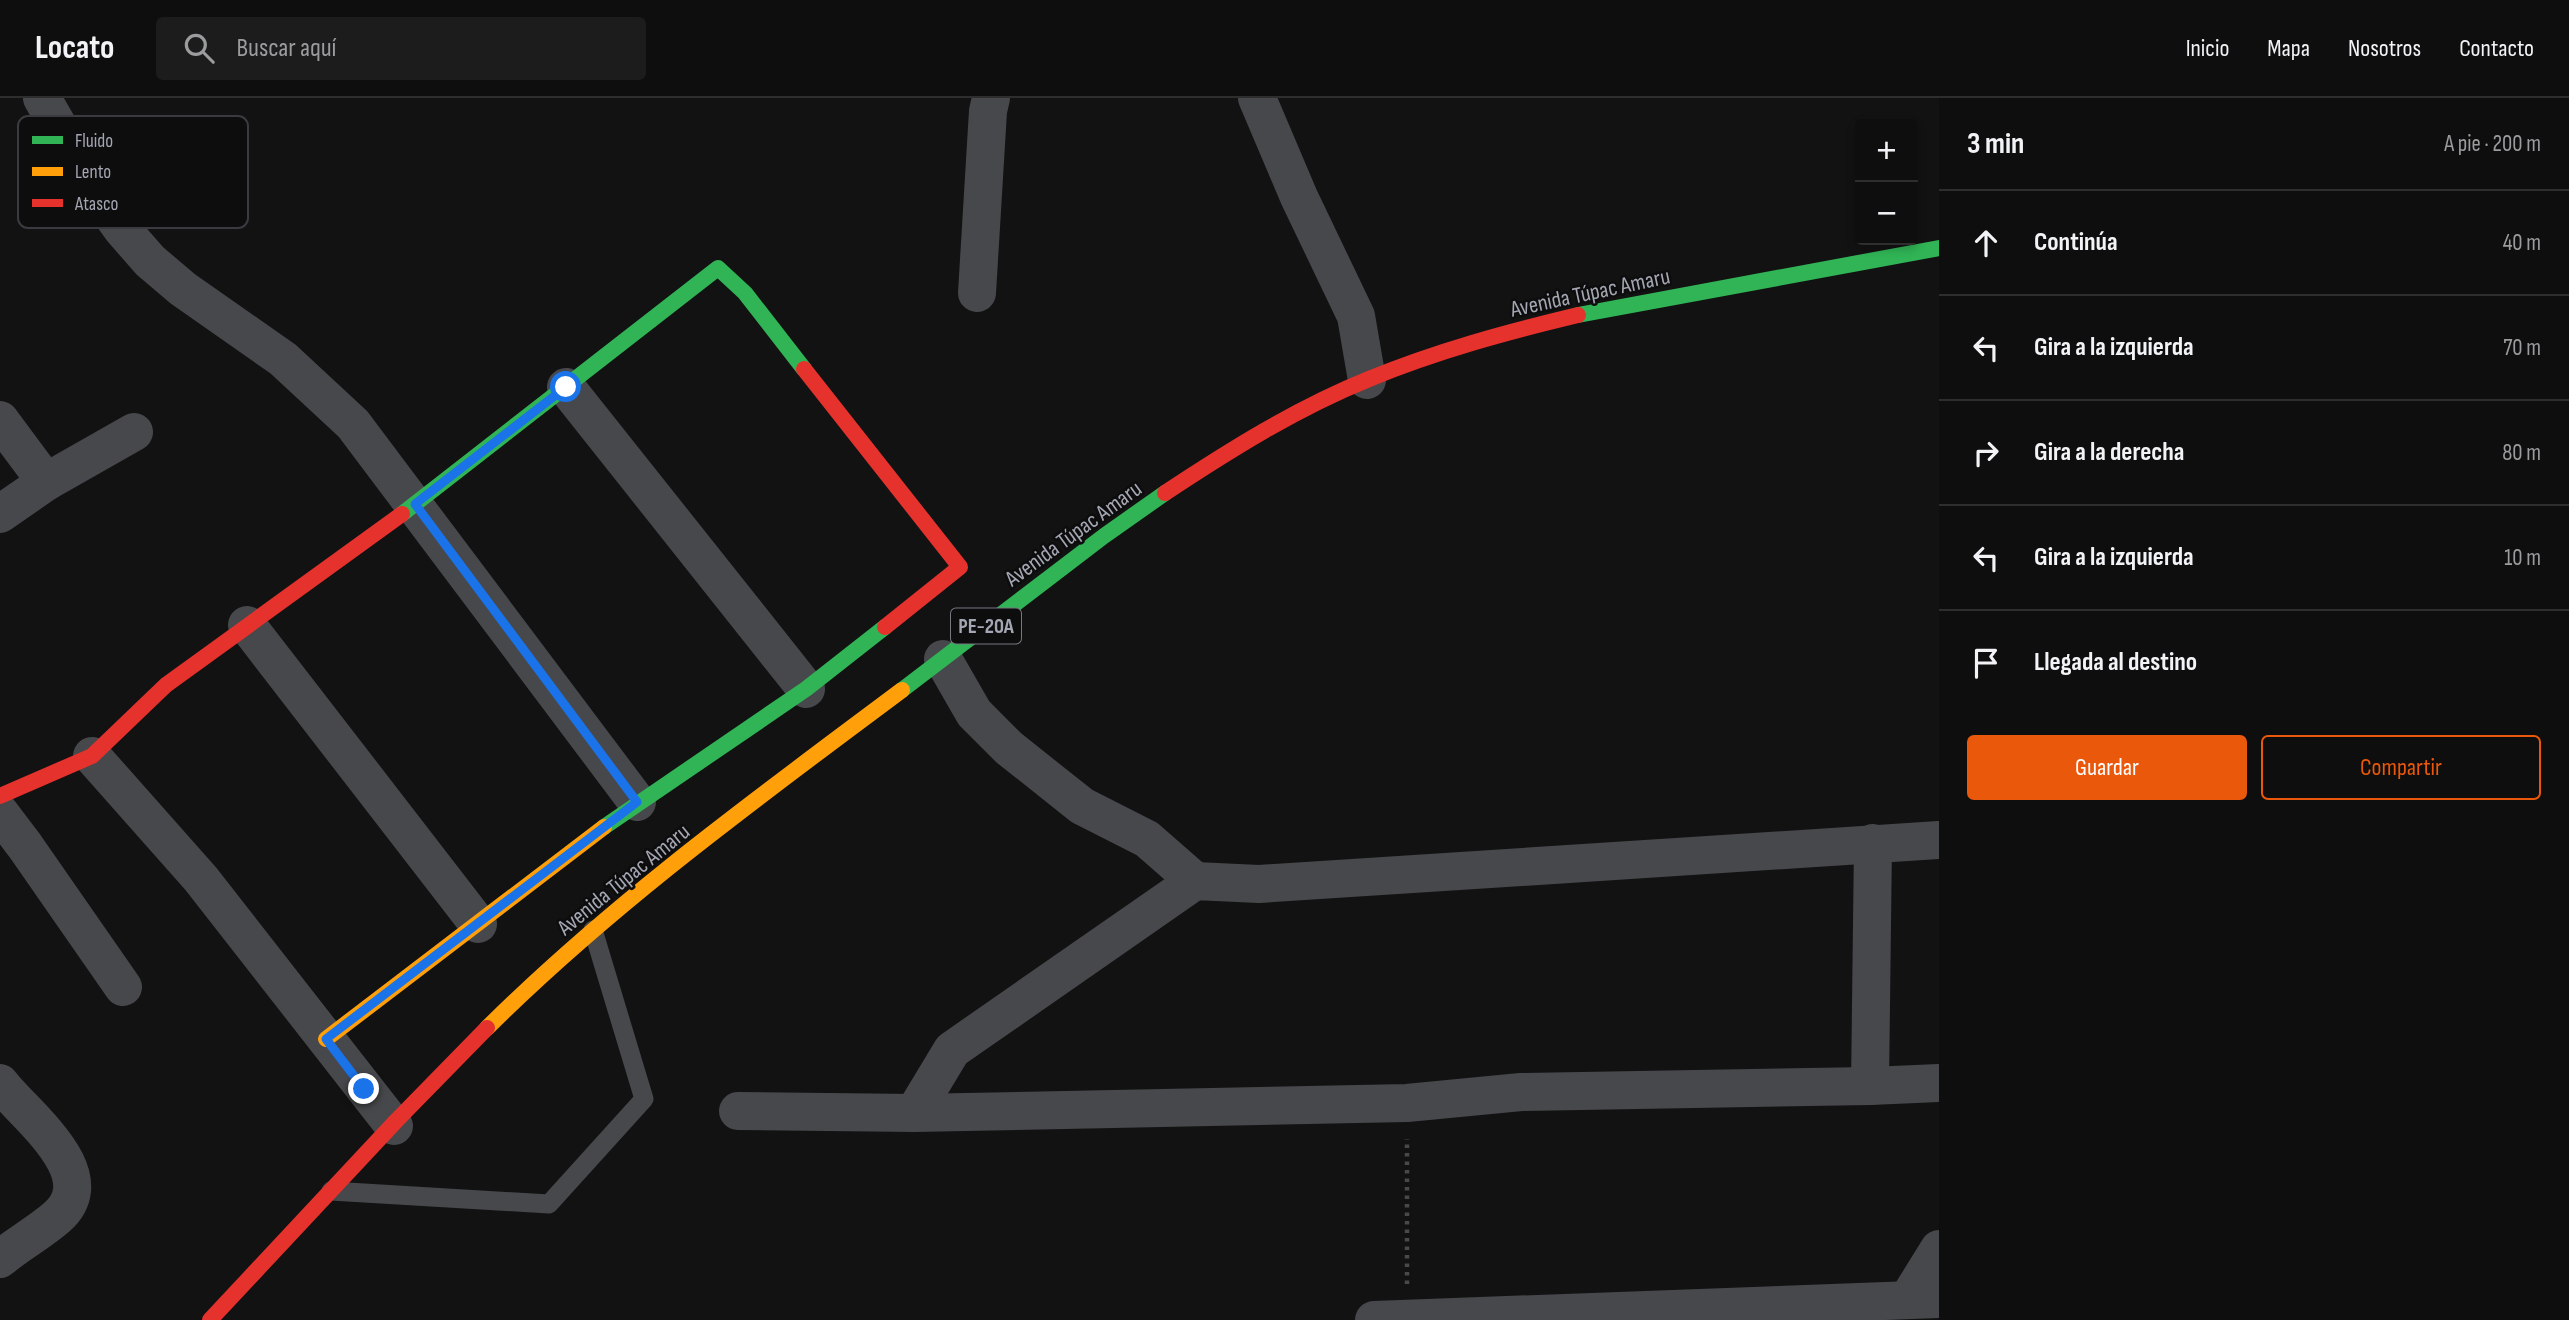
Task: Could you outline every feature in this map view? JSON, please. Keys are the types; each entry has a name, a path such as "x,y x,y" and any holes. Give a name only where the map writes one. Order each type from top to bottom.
{"main road":[{"name":"Avenida Túpac Amaru","path":"210,1320 512,1003 593,930 710,836 1122,522 1204,467 1290,416 1367,380 1449,349 1533,326 1642,303 1939,248"},
{"path":"0,796 92,756 166,685 415,504 718,268 745,293 960,567 806,689 637,802 326,1039"}],"street":[{"path":"42,98 52,116"},
{"path":"977,293 991,98"},
{"path":"1257,98 1299,197 1356,316 1367,380"},
{"path":"121,228 150,261 183,289 284,359 320,390 353,424 637,802"},
{"path":"566,387 806,689"},
{"path":"0,420 46,482"},
{"path":"0,514 46,482 134,432"},
{"path":"247,625 478,924"},
{"path":"943,659 974,713 1009,748 1082,806 1147,839 1195,881"},
{"path":"92,756 201,879 394,1126"},
{"path":"0,813 123,987"},
{"path":"914,1113 952,1050 1195,881 1259,884 1939,839"},
{"path":"1870,1086 1874,843"},
{"path":"0,1083 55,1142 64,1159 72,1185 71,1196 58,1217 0,1259"},
{"path":"738,1111 914,1113 1407,1103 1521,1092 1939,1083"},
{"path":"1374,1320 1923,1299 1939,1249"}],"lane":[{"path":"331,1191 549,1204 644,1099 593,930"}],"path":[{"path":"1407,1103 1407,1319"}],"traffic: fast":[{"path":"1578,315 1939,248"},
{"path":"402,514 718,268 745,293 804,369"},
{"path":"902,690 1104,536 1165,493"},
{"path":"604,827 806,689 885,627"}],"traffic: slow":[{"path":"487,1028 585,937 636,894 902,690"},
{"path":"326,1039 604,827"}],"traffic: jam":[{"path":"1165,493 1264,431 1342,390 1446,351 1578,315"},
{"path":"804,369 960,567 885,627"},
{"path":"0,796 92,756 166,685 402,514"},
{"path":"210,1320 487,1028"}],"route":[{"path":"364,1089 326,1039 637,802 415,504 566,387"}]}
